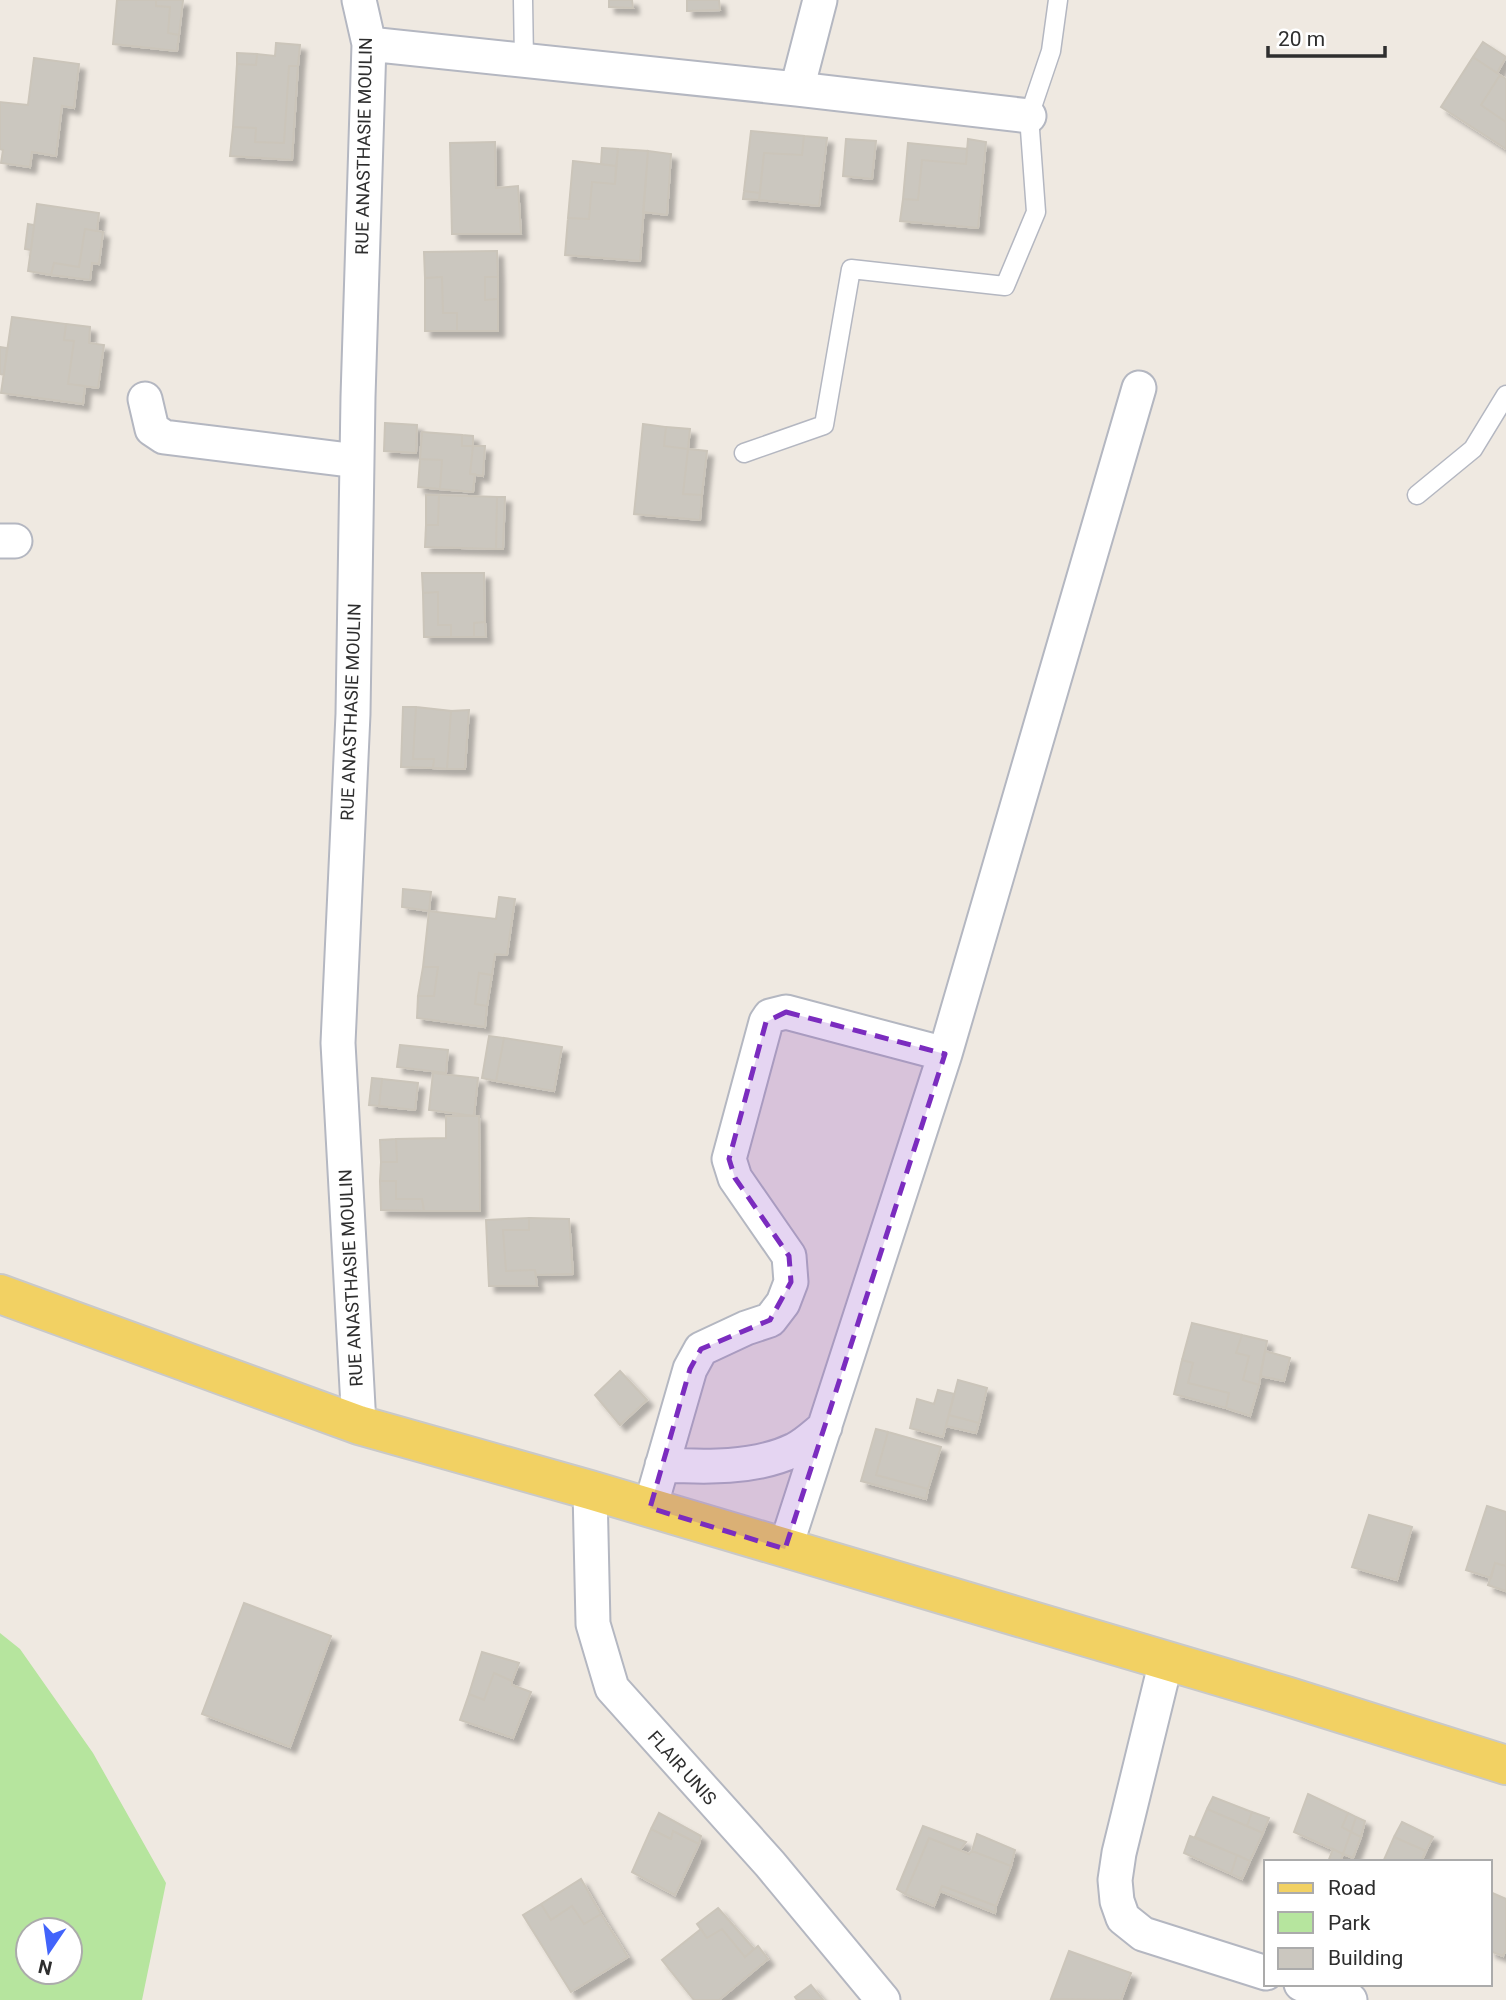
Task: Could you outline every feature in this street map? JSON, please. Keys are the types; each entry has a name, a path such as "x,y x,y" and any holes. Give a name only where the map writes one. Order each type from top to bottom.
{"main road":[{"path":"0,1294 359,1425 590,1490 1289,1697 1506,1765"}],"street":[{"name":"RUE ANASTHASIE MOULIN","path":"359,0 369,44 353,714 338,1043 359,1425"},
{"path":"797,89 820,0"},
{"path":"369,44 1028,116"},
{"path":"785,1549 945,1055 1139,388"},
{"path":"145,399 152,429 164,437 357,461"},
{"path":"650,1508 690,1369 701,1349 770,1320 783,1303 791,1282 789,1256 735,1178 729,1159 766,1022 770,1016 786,1012 945,1055"},
{"path":"662,1465 707,1467 769,1458 794,1450 825,1427"},
{"name":"FLAIR UNIS","path":"590,1490 593,1624 612,1688 770,1864 883,2000"},
{"path":"1166,1661 1119,1853 1115,1880 1117,1901 1123,1918 1143,1934 1264,1972"},
{"path":"1307,1986 1350,2000"}],"lane":[{"path":"523,0 524,60"},
{"path":"744,453 824,425 851,269 1005,286 1036,212 1028,116 1051,51 1058,0"},
{"path":"1417,495 1473,449 1506,395"}],"highlighted area":[{"path":"786,1012 945,1054 785,1549 650,1508 690,1369 701,1349 770,1320 791,1282 789,1256 735,1178 729,1159 766,1022"}],"green space":[{"path":"0,1633 20,1649 93,1753 166,1883 142,2000 0,2000"}],"building":[{"path":"117,0 156,0 156,6 170,7 168,33 179,35 177,51 113,44"},
{"path":"156,0 183,0 179,35 168,33 170,7 156,6"},
{"path":"609,0 632,0 633,8 609,7"},
{"path":"687,0 719,0 720,10 687,11"},
{"path":"1483,42 1506,57 1497,73 1473,57"},
{"path":"276,43 300,45 298,66 289,66 284,143 255,142 256,128 233,127 237,64 256,65 257,54 275,56"},
{"path":"237,53 257,54 256,65 237,64"},
{"path":"1473,57 1500,75 1481,105 1506,122 1506,149 1441,107"},
{"path":"34,58 79,64 74,108 62,106 56,156 32,152 30,167 1,163 3,150 0,149 0,102 28,105"},
{"path":"289,66 298,66 292,160 230,156 233,127 256,128 255,142 284,143"},
{"path":"1500,75 1506,79 1506,122 1481,105"},
{"path":"751,131 804,136 802,155 764,153 760,193 744,191"},
{"path":"804,136 827,138 819,206 759,200 764,153 802,155"},
{"path":"846,139 876,141 872,179 843,176"},
{"path":"968,139 986,142 978,228 900,221 903,199 918,200 922,160 966,164"},
{"path":"495,142 496,188 518,186 521,234 452,234 450,143"},
{"path":"908,143 967,149 966,164 922,160 918,200 903,199"},
{"path":"602,148 618,149 616,166 601,164"},
{"path":"618,149 648,151 640,261 565,255 568,218 589,219 592,182 615,184"},
{"path":"648,151 671,154 667,215 643,212"},
{"path":"573,161 616,166 615,184 592,182 589,219 568,218"},
{"path":"744,191 760,193 759,200 743,199"},
{"path":"37,204 99,213 97,231 85,229 79,267 54,263 51,275 28,271"},
{"path":"28,224 34,225 31,250 25,249"},
{"path":"85,229 103,232 99,264 92,263 90,280 51,275 54,263 79,267"},
{"path":"497,251 498,277 485,277 485,300 498,299 498,331 457,331 457,313 443,313 442,277 425,278 424,252"},
{"path":"442,277 443,313 457,313 457,331 425,331 425,278"},
{"path":"485,277 498,277 498,299 485,300"},
{"path":"12,317 66,324 64,340 74,341 68,384 85,386 83,404 1,393"},
{"path":"66,324 90,327 89,343 104,345 98,388 68,384 74,341 64,340"},
{"path":"0,347 7,348 4,375 0,374"},
{"path":"385,423 417,425 416,453 384,451"},
{"path":"643,424 666,427 664,446 688,449 683,494 702,495 700,520 634,514"},
{"path":"666,427 690,429 688,449 664,446"},
{"path":"422,432 462,435 462,446 473,446 470,474 475,474 473,492 440,489 442,460 420,459"},
{"path":"462,435 473,436 473,446 462,446"},
{"path":"473,446 485,446 483,476 470,474"},
{"path":"688,449 707,451 702,495 683,494"},
{"path":"420,459 442,460 440,489 418,487"},
{"path":"426,495 439,495 438,525 426,525"},
{"path":"439,495 497,497 496,549 425,547 426,525 438,525"},
{"path":"497,497 505,497 503,549 496,549"},
{"path":"422,573 484,573 485,622 474,623 474,637 451,637 451,625 438,625 438,592 423,593"},
{"path":"438,592 438,625 451,625 451,637 424,637 423,593"},
{"path":"485,622 486,637 474,637 474,623"},
{"path":"403,707 416,707 413,759 434,759 433,768 401,767"},
{"path":"416,707 451,711 447,769 433,768 434,759 413,759"},
{"path":"469,710 465,769 447,769 451,711"},
{"path":"403,889 431,892 429,911 402,907"},
{"path":"499,897 515,899 507,955 495,954 492,975 479,973 475,1004 487,1006 485,1027 417,1018 418,996 434,996 438,967 423,967 429,911 496,919"},
{"path":"423,967 438,967 434,996 418,996"},
{"path":"479,973 492,975 487,1006 475,1004"},
{"path":"489,1036 504,1038 496,1081 482,1078"},
{"path":"504,1038 562,1047 554,1091 496,1081"},
{"path":"400,1045 448,1050 446,1073 397,1067"},
{"path":"433,1073 478,1078 474,1116 429,1110"},
{"path":"372,1078 382,1079 379,1106 369,1105"},
{"path":"382,1079 418,1083 415,1110 379,1106"},
{"path":"446,1116 479,1116 480,1211 424,1211 422,1199 396,1199 396,1181 380,1181 381,1162 397,1162 396,1139 446,1138"},
{"path":"396,1139 397,1162 381,1162 380,1140"},
{"path":"380,1181 396,1181 396,1199 422,1199 424,1211 381,1210"},
{"path":"529,1218 569,1219 573,1274 536,1275 535,1270 506,1271 503,1230 529,1230"},
{"path":"529,1218 529,1230 503,1230 506,1271 535,1270 537,1286 489,1286 486,1220"},
{"path":"1192,1323 1242,1335 1236,1353 1249,1356 1243,1380 1259,1385 1250,1416 1226,1408 1229,1393 1188,1383 1193,1363 1182,1360"},
{"path":"1242,1335 1267,1341 1259,1385 1243,1380 1249,1356 1236,1353"},
{"path":"1265,1351 1290,1358 1284,1381 1260,1376"},
{"path":"1182,1360 1193,1363 1188,1383 1229,1393 1226,1408 1174,1394"},
{"path":"620,1371 647,1400 620,1425 595,1395"},
{"path":"958,1380 987,1388 979,1423 949,1415"},
{"path":"938,1390 954,1394 943,1437 910,1428 917,1399 934,1404"},
{"path":"949,1415 979,1423 976,1433 946,1426"},
{"path":"876,1429 888,1432 876,1475 928,1489 926,1499 861,1481"},
{"path":"888,1432 941,1447 928,1489 876,1475"},
{"path":"1487,1506 1506,1512 1506,1566 1495,1563 1491,1578 1466,1570"},
{"path":"1369,1515 1412,1527 1397,1580 1352,1567"},
{"path":"1495,1563 1506,1566 1506,1591 1488,1585"},
{"path":"244,1603 331,1636 290,1747 202,1714"},
{"path":"482,1652 519,1663 512,1681 494,1673 484,1700 469,1694"},
{"path":"494,1673 512,1681 512,1685 531,1692 513,1738 460,1720 469,1694 484,1700"},
{"path":"1308,1794 1348,1813 1342,1827 1351,1832 1343,1854 1294,1832"},
{"path":"1213,1797 1252,1812 1247,1826 1207,1809"},
{"path":"1207,1809 1263,1833 1250,1861 1195,1837"},
{"path":"1252,1812 1269,1818 1263,1833 1247,1826"},
{"path":"659,1813 701,1836 699,1844 673,1831 671,1839 651,1829"},
{"path":"1348,1813 1356,1817 1351,1832 1342,1827"},
{"path":"1356,1817 1365,1821 1361,1837 1351,1832"},
{"path":"1402,1822 1433,1837 1426,1851 1394,1837"},
{"path":"923,1826 966,1842 960,1850 929,1838 905,1894 897,1889"},
{"path":"651,1829 671,1839 673,1831 699,1844 675,1895 632,1872"},
{"path":"1351,1832 1361,1837 1353,1858 1343,1854"},
{"path":"977,1834 1015,1850 1011,1866 972,1851"},
{"path":"1190,1836 1237,1855 1231,1874 1184,1853"},
{"path":"1394,1837 1426,1851 1422,1860 1384,1860"},
{"path":"929,1838 969,1854 972,1851 1011,1866 996,1906 942,1886 934,1906 905,1894"},
{"path":"1333,1849 1343,1854 1341,1860 1329,1860"},
{"path":"1237,1855 1250,1861 1242,1879 1231,1874"},
{"path":"581,1879 601,1914 584,1924 572,1906 551,1920 541,1904"},
{"path":"942,1886 996,1906 995,1913 940,1891"},
{"path":"1492,1893 1506,1899 1506,1950 1503,1956 1492,1952"},
{"path":"541,1904 551,1920 572,1906 584,1924 601,1914 628,1957 571,1992 523,1915"},
{"path":"718,1908 754,1949 745,1957 722,1929 707,1938 697,1924"},
{"path":"701,1929 707,1938 722,1929 745,1957 758,1946 768,1959 719,2000 694,2000 662,1960"},
{"path":"1069,1951 1131,1973 1121,2000 1051,1999"},
{"path":"811,1985 823,2000 797,2000 795,1997"}]}
